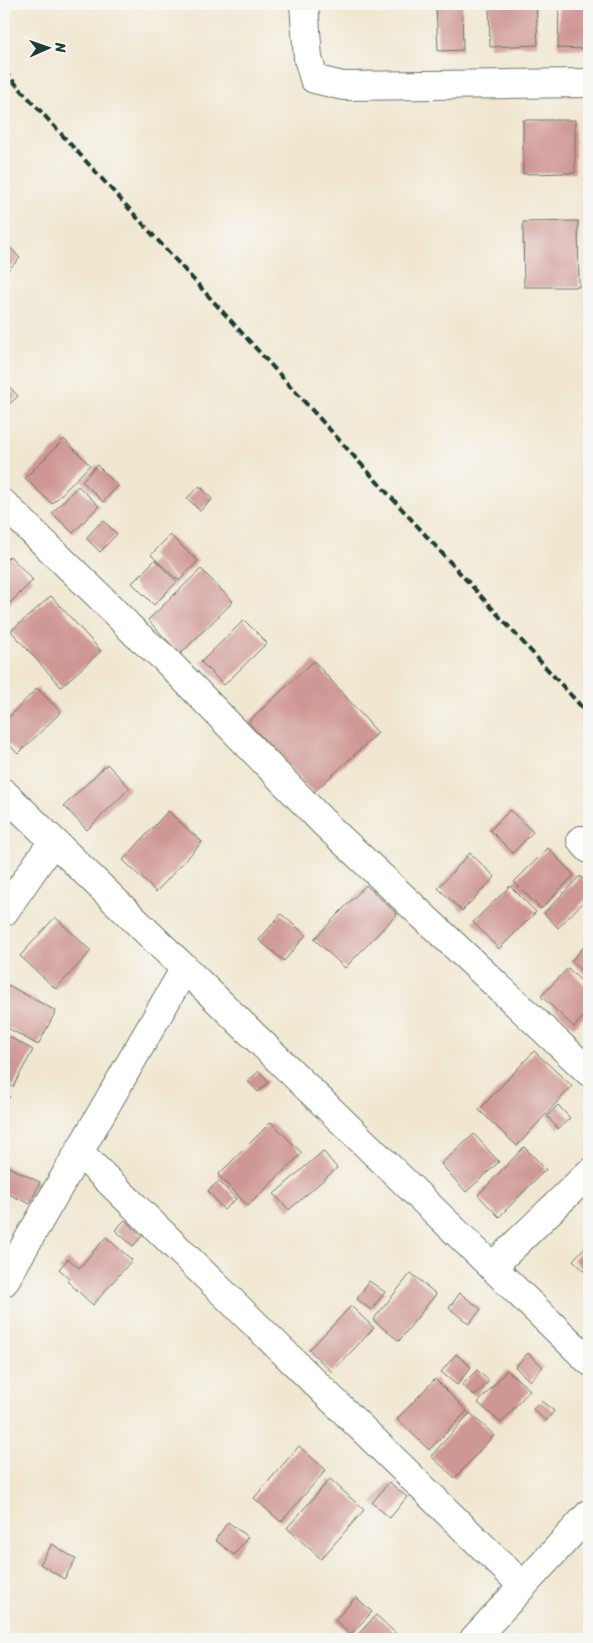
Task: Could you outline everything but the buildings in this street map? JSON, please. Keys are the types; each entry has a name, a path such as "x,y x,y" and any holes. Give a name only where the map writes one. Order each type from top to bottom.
{"street":[{"path":"304,4 308,58 314,79 343,86 589,84"},
{"path":"4,504 136,634 163,657 324,823 589,1072"},
{"path":"4,793 589,1361"},
{"path":"4,912 53,841"},
{"path":"4,1282 185,968"},
{"path":"79,1152 522,1585"},
{"path":"492,1267 589,1172"},
{"path":"474,1639 589,1514"}],"railway":[{"path":"4,71 589,715"}]}
